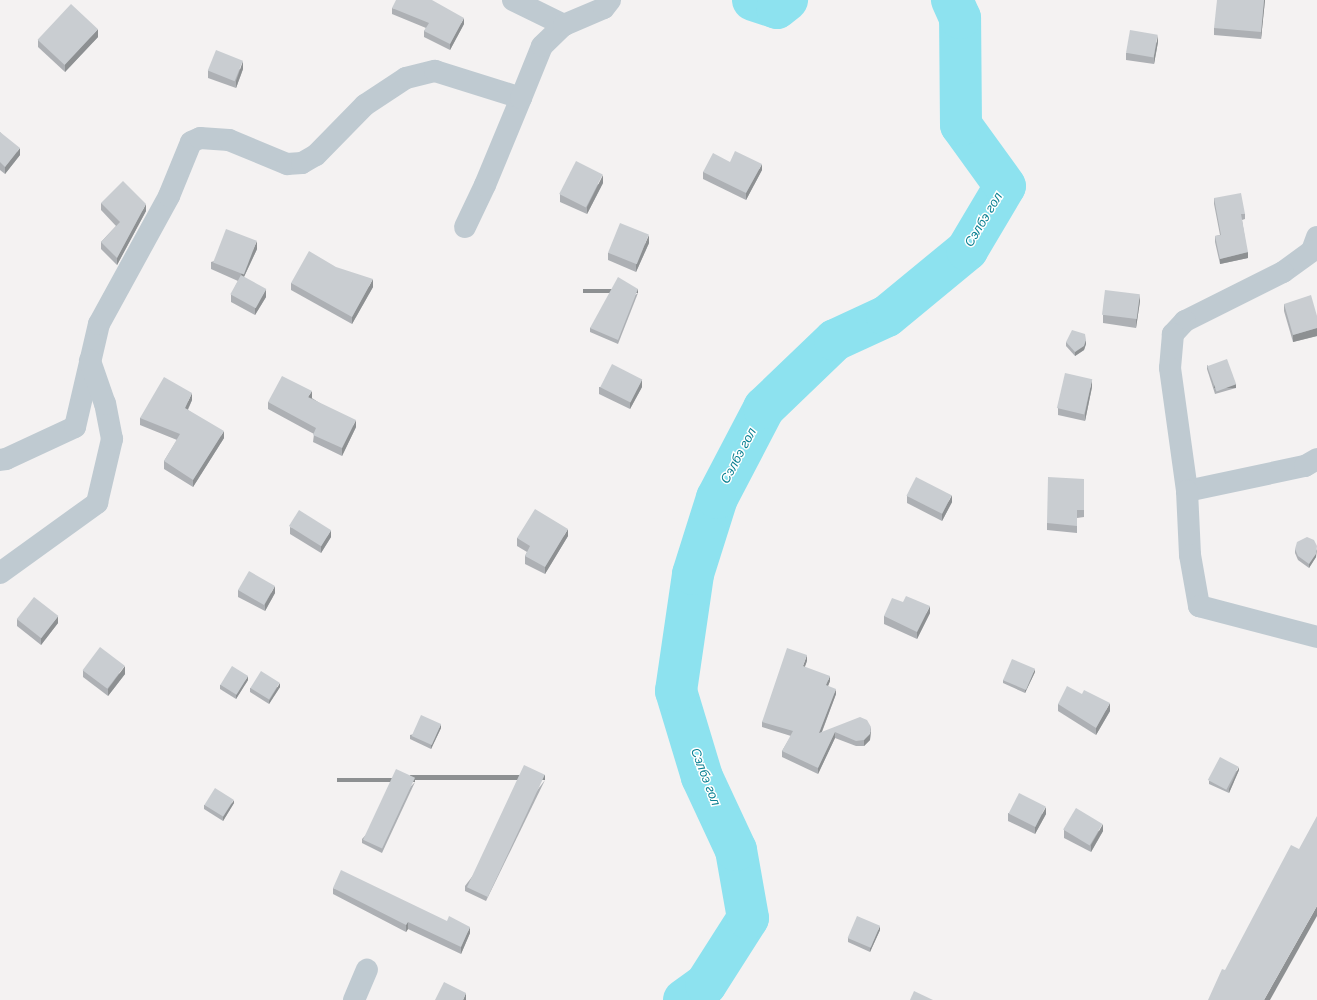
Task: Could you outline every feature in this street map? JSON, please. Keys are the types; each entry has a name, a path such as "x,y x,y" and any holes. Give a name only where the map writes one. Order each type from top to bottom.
{"street":[{"path":"513,0 564,25"},
{"path":"465,227 485,185 542,46 564,25 604,8 610,0"},
{"path":"0,460 6,459 75,427 99,324 169,196 191,142 200,138 229,140 287,164 302,163 316,155 365,105 406,78 435,71 521,98"},
{"path":"1317,237 1312,251 1282,272 1185,321 1173,334 1170,368 1187,491 1190,555 1199,606 1317,637"},
{"path":"0,573 97,503 112,439 105,404 90,361"},
{"path":"1187,491 1305,466 1317,459"},
{"path":"354,1000 367,970"}],"building":[{"path":"396,0 432,0 464,18 450,44 424,31 429,23 392,8"},
{"path":"1217,0 1264,0 1261,32 1214,28"},
{"path":"71,4 98,29 65,65 38,40"},
{"path":"1130,30 1158,35 1154,58 1126,53"},
{"path":"216,50 243,61 235,81 208,70"},
{"path":"0,132 20,148 5,167 0,162"},
{"path":"735,151 762,164 746,193 703,172 713,153 730,162"},
{"path":"576,161 603,175 586,208 559,194"},
{"path":"123,181 146,204 117,258 101,242 120,222 101,203"},
{"path":"1241,193 1245,214 1241,214 1248,252 1220,259 1215,236 1221,235 1214,198"},
{"path":"620,223 649,235 637,264 608,253"},
{"path":"226,229 257,241 244,274 213,263"},
{"path":"309,251 336,267 373,279 352,317 291,283"},
{"path":"241,275 266,289 256,308 230,294"},
{"path":"618,277 638,289 618,340 590,328"},
{"path":"1105,290 1140,294 1137,319 1102,315"},
{"path":"1311,295 1317,316 1317,328 1293,335 1284,304"},
{"path":"1072,330 1085,334 1086,340 1084,346 1075,352 1066,342"},
{"path":"1227,359 1236,384 1217,392 1207,366"},
{"path":"612,364 642,379 630,403 600,387"},
{"path":"1065,373 1092,379 1084,414 1057,408"},
{"path":"282,376 312,391 308,397 356,420 342,448 313,435 316,428 268,402"},
{"path":"164,377 192,393 185,408 224,431 193,480 164,461 180,434 140,418"},
{"path":"916,477 952,495 942,514 906,496"},
{"path":"1048,477 1084,479 1084,510 1077,510 1077,526 1047,523"},
{"path":"535,509 568,529 545,567 525,556 530,546 517,538"},
{"path":"299,510 331,530 321,546 289,526"},
{"path":"1307,537 1314,540 1317,546 1316,554 1309,564 1298,556 1295,549 1297,542"},
{"path":"249,571 275,586 264,605 238,590"},
{"path":"906,596 930,606 917,632 884,616 892,598 903,602"},
{"path":"34,597 58,616 41,638 17,619"},
{"path":"100,647 125,666 107,689 83,670"},
{"path":"787,648 807,655 803,666 830,676 826,685 836,689 819,733 860,717 867,720 871,727 870,734 864,740 856,741 835,732 818,768 782,751 793,731 762,722"},
{"path":"1012,659 1035,669 1026,690 1003,680"},
{"path":"232,666 248,676 236,695 220,685"},
{"path":"261,671 280,683 269,700 250,688"},
{"path":"1067,686 1082,694 1084,690 1110,703 1096,728 1058,704"},
{"path":"421,715 441,724 432,745 412,736"},
{"path":"1220,757 1239,767 1226,790 1208,780"},
{"path":"524,765 545,775 488,897 467,887"},
{"path":"396,769 415,778 382,849 363,840"},
{"path":"215,788 234,800 223,817 204,805"},
{"path":"1019,793 1046,807 1035,827 1009,813"},
{"path":"1076,808 1103,824 1090,845 1063,829"},
{"path":"1317,816 1317,906 1264,1000 1208,1000 1222,969 1225,970 1291,845 1299,849"},
{"path":"341,870 447,921 449,916 470,927 461,947 408,922 406,925 333,888"},
{"path":"857,916 880,926 871,948 848,938"},
{"path":"444,982 466,993 463,1000 435,1000"},
{"path":"914,991 933,1000 910,1000"}],"waterway":[{"name":"Сэлбэ гол","path":"753,0 777,8 787,0"},
{"name":"Сэлбэ гол","path":"684,1000 706,984 748,918 736,850 702,777 676,691 693,574 717,498 764,408 835,340 887,316 967,250 1005,186 961,125 960,18 952,0"}]}
